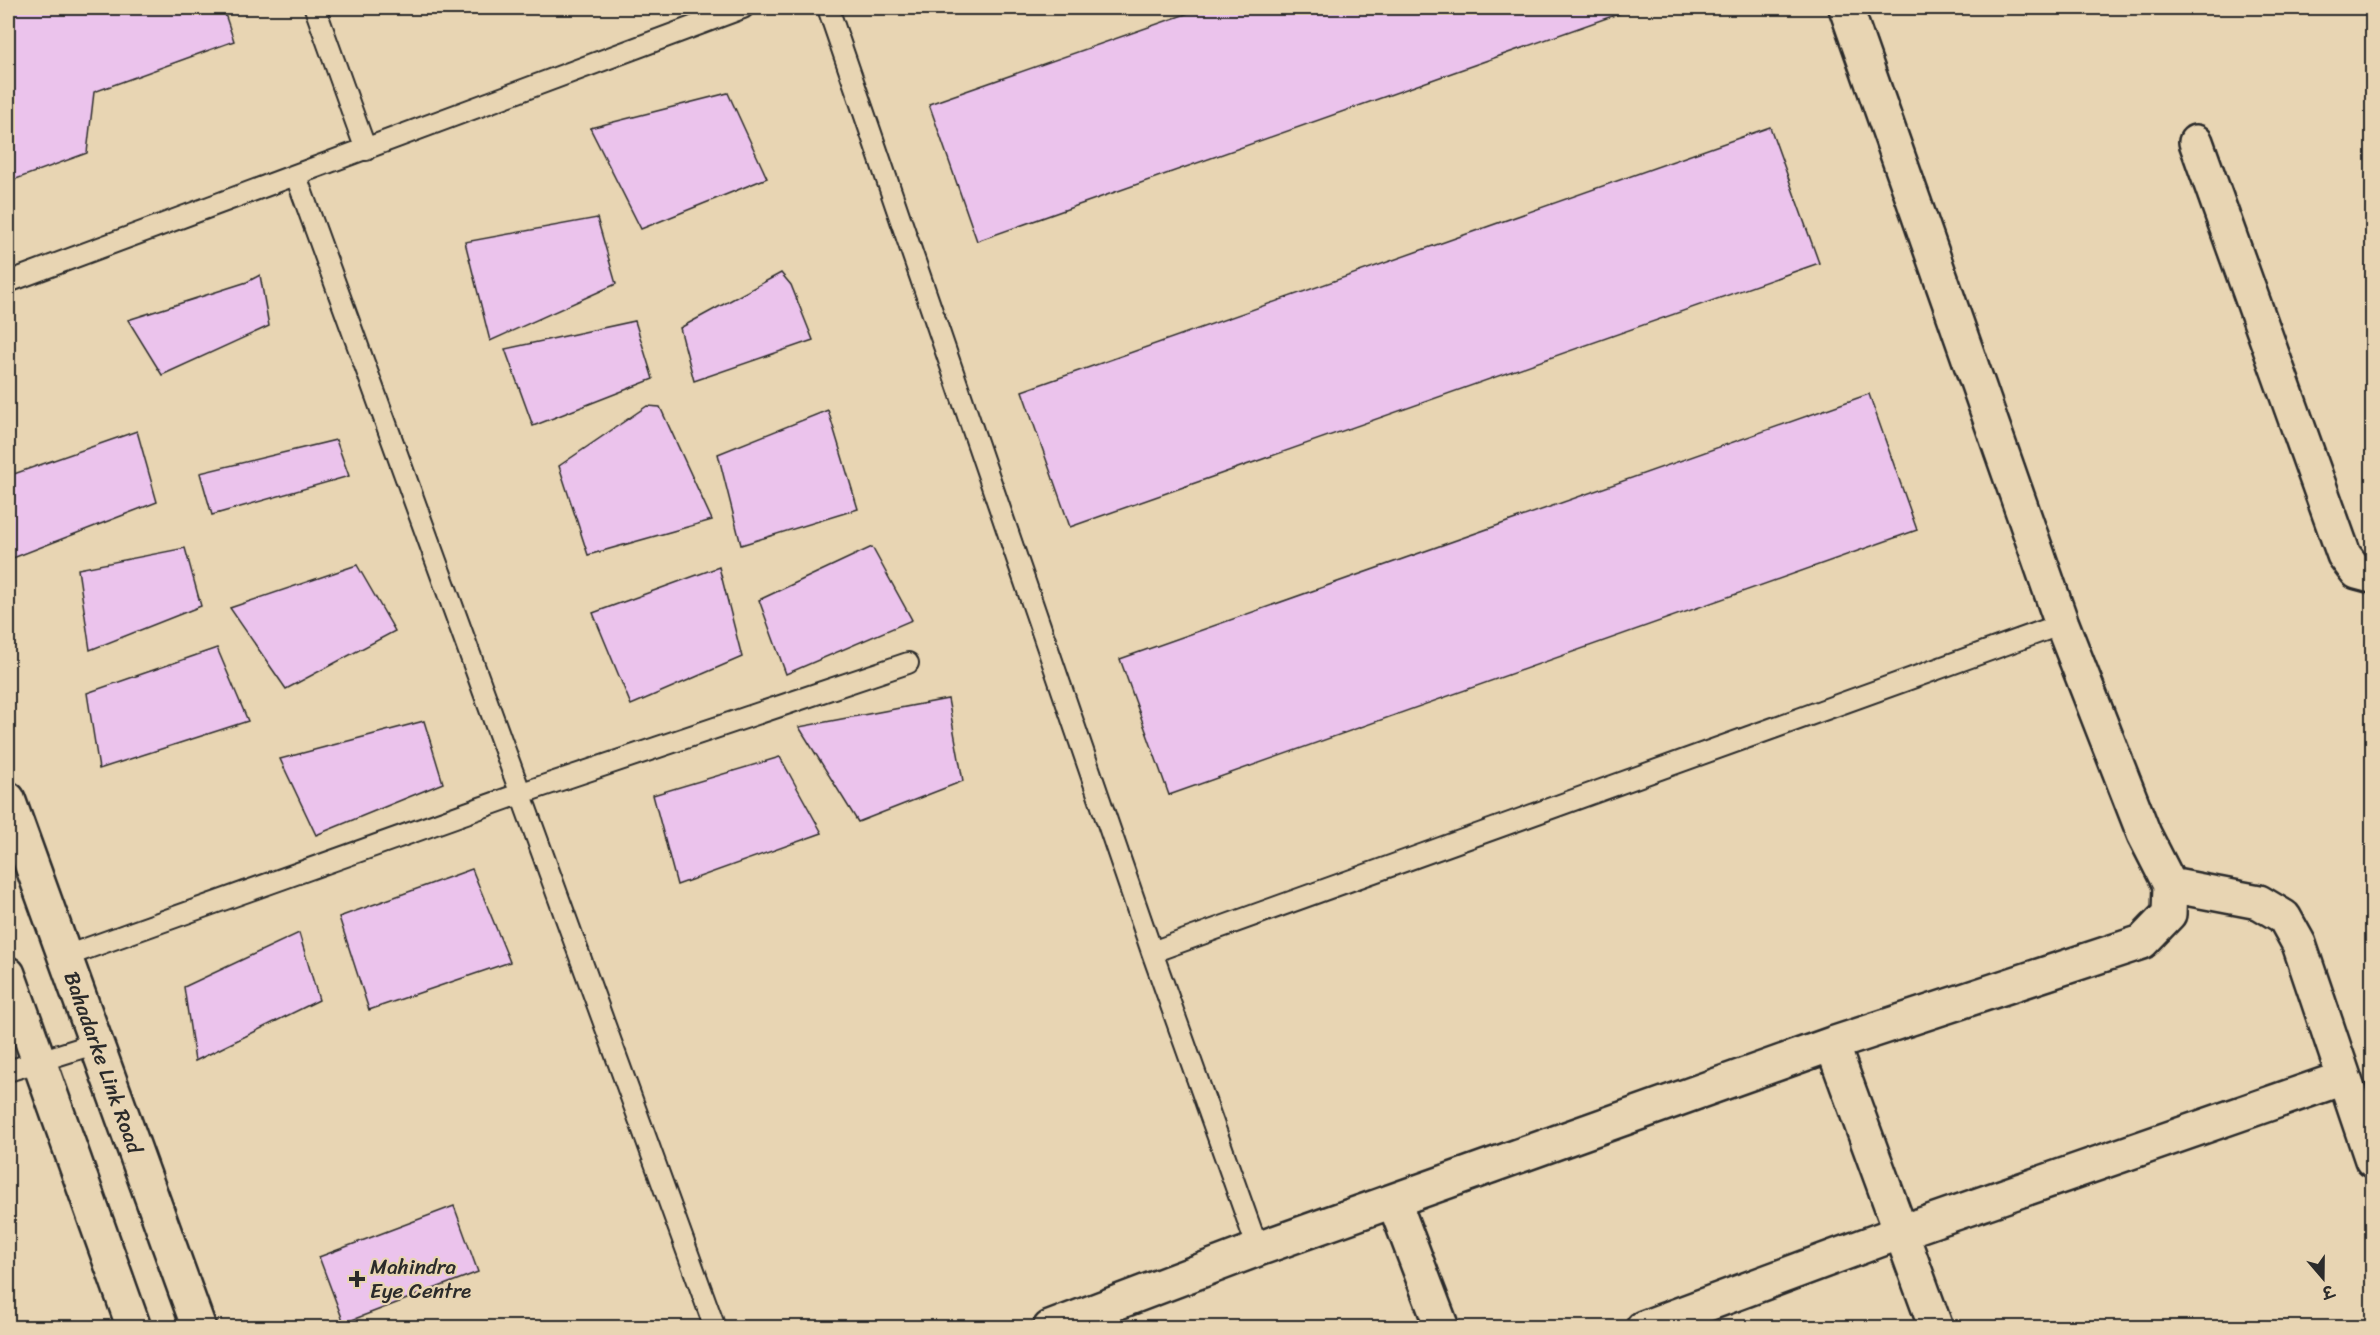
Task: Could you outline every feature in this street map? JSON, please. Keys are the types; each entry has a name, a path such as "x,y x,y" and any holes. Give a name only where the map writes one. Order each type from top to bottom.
{"street":[{"path":"1050,1328 1258,1249 1832,1044 2142,942 2169,914 2170,885 2144,834 2062,624 1846,8"},
{"path":"2196,142 2344,555 2356,572 2373,576"},
{"name":"Bahadarke Link Road","path":"8,799 199,1328"},
{"path":"2170,885 2259,902 2284,917 2299,944 2343,1078 2373,1160"},
{"path":"8,974 134,1328"},
{"path":"1832,1044 1936,1328"},
{"path":"1643,1328 1901,1232 2343,1078"},
{"path":"1394,1202 1442,1328"}],"lane":[{"path":"315,8 366,150"},
{"path":"8,282 743,8"},
{"path":"828,8 1152,952 1258,1249"},
{"path":"296,176 715,1328"},
{"path":"1152,952 2062,624"},
{"path":"66,956 522,793 908,663"},
{"path":"8,1071 97,1043"}],"building":[{"path":"8,8 223,8 234,41 94,92 87,153 8,182"},
{"path":"1203,8 1635,8 977,241 929,104"},
{"path":"728,93 767,178 641,229 590,128"},
{"path":"1770,127 1819,263 1070,527 1022,391"},
{"path":"597,218 616,284 490,341 465,242"},
{"path":"781,273 791,285 813,340 694,381 680,328"},
{"path":"260,275 269,326 162,375 128,320 247,282"},
{"path":"635,321 653,379 533,426 505,349"},
{"path":"1869,394 1917,530 1169,795 1120,659"},
{"path":"647,406 660,407 712,520 588,555 559,466"},
{"path":"828,410 858,509 741,545 718,454"},
{"path":"137,431 157,502 13,558 8,538 8,476"},
{"path":"336,440 349,476 212,515 200,473"},
{"path":"872,547 912,620 786,674 759,600"},
{"path":"185,548 201,606 90,650 78,569"},
{"path":"357,565 395,631 286,689 230,608"},
{"path":"719,567 742,657 631,705 593,613"},
{"path":"217,648 248,721 99,769 87,693"},
{"path":"948,699 963,781 858,822 799,727"},
{"path":"424,721 443,783 316,835 280,759"},
{"path":"780,757 822,833 677,885 653,795"},
{"path":"472,869 510,962 369,1010 339,917"},
{"path":"299,933 319,1000 195,1061 184,987"},
{"path":"454,1206 478,1272 344,1323 319,1257"}],"place":[{"name":"Mahindra Eye Centre","path":"357,1279"}]}
